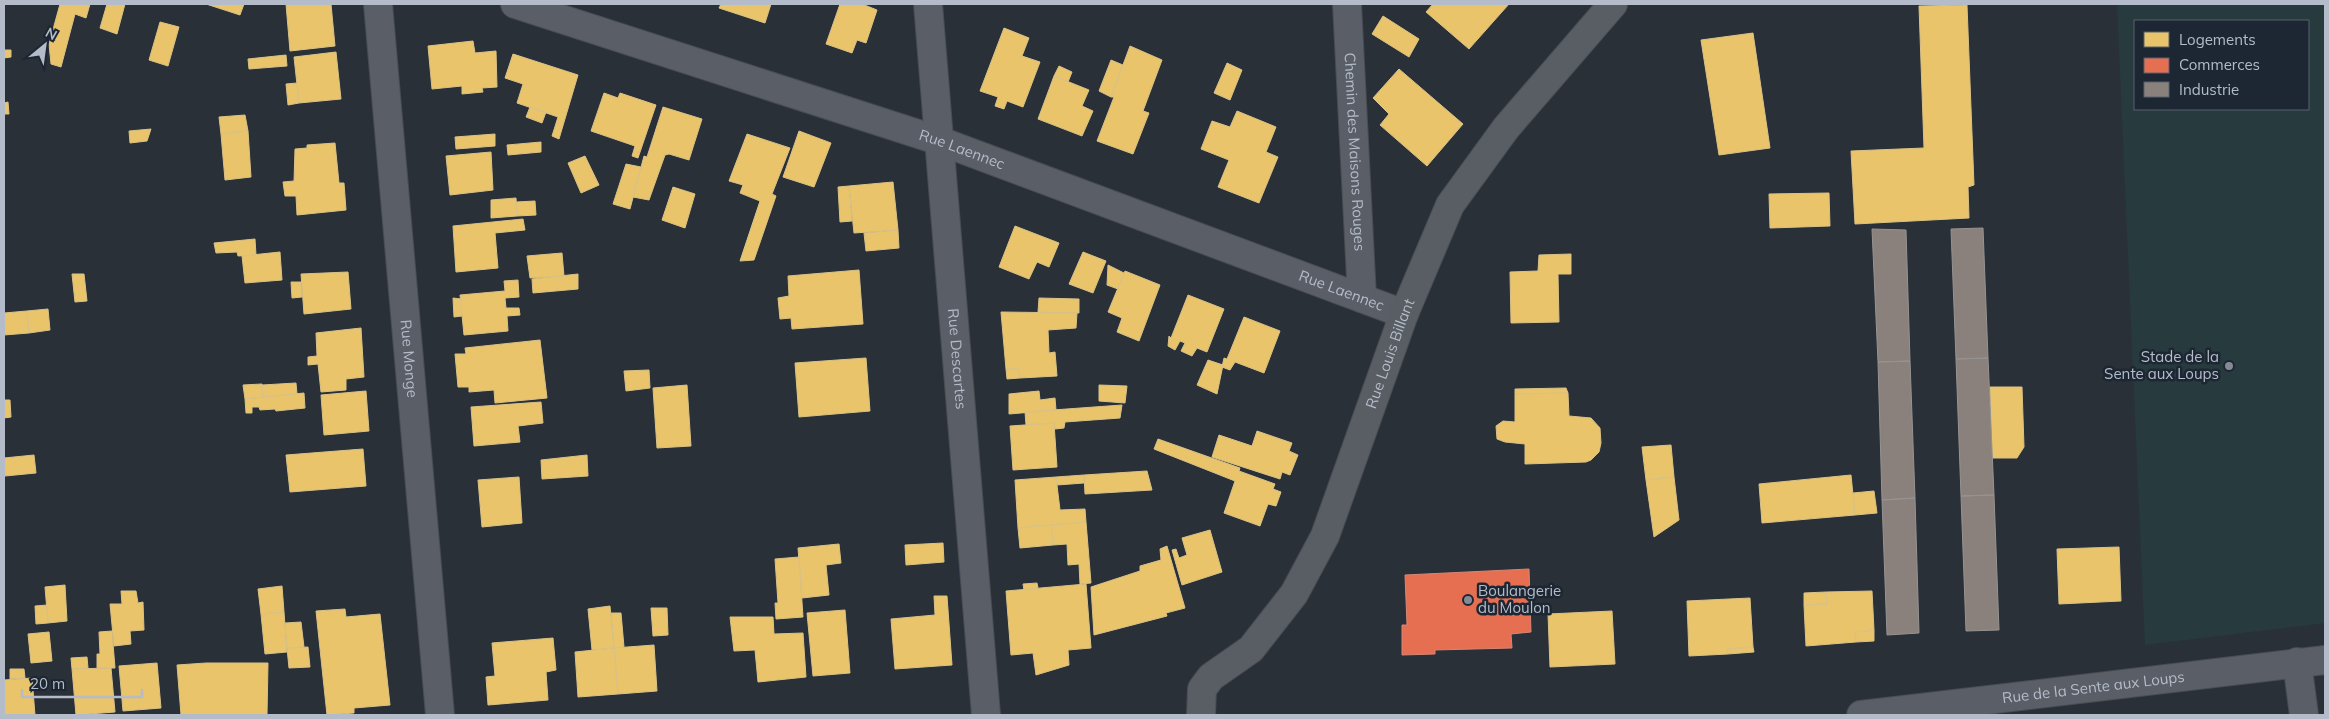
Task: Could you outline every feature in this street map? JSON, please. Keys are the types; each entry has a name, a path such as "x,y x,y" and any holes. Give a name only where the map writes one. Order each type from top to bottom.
{"street":[{"name":"Rue Monge","path":"378,4 440,715"},
{"name":"Rue Laennec","path":"515,4 940,141 1404,314"},
{"name":"Rue Descartes","path":"928,4 986,715"},
{"name":"Chemin des Maisons Rouges","path":"1347,4 1362,298"},
{"name":"Rue Louis Billant","path":"1201,715 1202,689 1211,678 1252,649 1294,594 1324,536 1404,314 1450,205 1506,128 1613,4"},
{"name":"Rue de la Sente aux Loups","path":"1861,715 1960,710 2297,662 2325,660"},
{"path":"2297,662 2304,715"}],"green space":[{"name":"Stade de la Sente aux Loups","path":"2117,4 2325,4 2325,623 2145,645"}],"building: Logements":[{"path":"60,4 90,4 86,18 75,14 61,67 51,64 49,44"},
{"path":"107,4 125,4 117,34 100,28"},
{"path":"206,4 244,4 240,15"},
{"path":"286,4 331,4 335,46 290,51"},
{"path":"721,4 771,4 765,23 719,8"},
{"path":"840,4 862,4 877,10 866,43 857,40 852,53 826,44"},
{"path":"1433,4 1509,4 1469,49 1426,12"},
{"path":"1967,5 1974,185 1968,187 1969,218 1855,224 1851,151 1924,148 1919,6"},
{"path":"1383,16 1419,39 1409,57 1372,34"},
{"path":"160,22 179,27 168,66 149,60"},
{"path":"1004,28 1029,38 1022,56 1040,62 1023,107 1007,101 1004,109 995,106 998,97 980,91"},
{"path":"1753,33 1770,148 1719,155 1701,40"},
{"path":"473,41 475,53 496,51 497,87 482,88 483,92 462,94 462,86 432,89 428,46"},
{"path":"1130,46 1162,60 1143,111 1149,113 1133,154 1097,141 1114,97 1111,97"},
{"path":"4,50 11,50 11,57 4,58"},
{"path":"336,52 341,99 299,103 294,57"},
{"path":"513,54 578,75 559,139 552,136 558,117 517,103 523,84 505,78"},
{"path":"286,55 287,66 249,69 248,59"},
{"path":"1111,60 1123,65 1111,97 1099,91"},
{"path":"1227,63 1242,70 1230,100 1214,93"},
{"path":"1059,66 1072,72 1068,82 1054,76"},
{"path":"1399,69 1463,124 1427,166 1380,125 1389,114 1373,98"},
{"path":"1054,76 1089,90 1082,106 1093,111 1082,136 1038,119"},
{"path":"297,83 299,103 288,105 286,84"},
{"path":"604,93 618,98 620,93 656,105 638,158 632,156 635,146 591,131"},
{"path":"8,102 9,114 4,114 4,103"},
{"path":"530,107 546,112 542,123 526,117"},
{"path":"663,107 702,119 689,160 669,154 665,155 649,200 633,197 644,156 647,157"},
{"path":"1237,111 1276,127 1266,152 1278,157 1259,203 1218,187 1229,160 1201,149 1212,121 1230,127"},
{"path":"245,115 248,131 221,134 219,117"},
{"path":"151,129 147,141 130,143 129,131"},
{"path":"248,131 251,177 225,180 221,134"},
{"path":"799,131 831,143 814,187 783,177"},
{"path":"495,134 495,146 456,149 455,137"},
{"path":"747,134 790,148 772,194 776,196 754,260 740,261 760,201 740,193 743,185 729,181"},
{"path":"541,142 541,152 508,155 507,145"},
{"path":"335,143 339,183 344,183 346,210 297,215 296,196 285,196 283,182 294,181 295,149 307,148 307,145"},
{"path":"491,152 493,190 450,195 446,156"},
{"path":"585,156 599,185 581,193 568,163"},
{"path":"626,164 641,167 630,209 613,204"},
{"path":"893,182 898,230 854,233 849,186"},
{"path":"849,186 852,221 840,222 838,187"},
{"path":"673,187 695,194 685,228 662,220"},
{"path":"1829,193 1830,226 1770,228 1769,194"},
{"path":"516,198 517,216 491,218 491,200"},
{"path":"535,201 536,215 517,216 516,202"},
{"path":"523,219 525,230 495,233 498,268 456,272 453,226"},
{"path":"1015,226 1059,243 1049,267 1037,262 1029,279 999,267"},
{"path":"898,230 899,248 866,251 864,233"},
{"path":"255,239 256,255 238,256 237,252 216,253 214,243"},
{"path":"280,252 282,280 245,283 242,256"},
{"path":"1083,252 1106,261 1093,293 1069,284"},
{"path":"562,253 564,276 530,278 527,256"},
{"path":"1571,254 1571,274 1558,274 1559,322 1511,323 1510,272 1538,271 1539,255"},
{"path":"1108,265 1124,273 1118,289 1107,285"},
{"path":"859,270 863,324 792,329 791,318 780,319 778,298 789,296 788,276"},
{"path":"1125,271 1160,285 1139,341 1117,332 1122,318 1108,312"},
{"path":"348,272 351,309 304,314 301,274"},
{"path":"72,274 84,274 87,301 75,302"},
{"path":"578,274 578,289 533,293 532,279"},
{"path":"518,280 519,297 505,298 506,308 519,308 520,315 507,316 508,331 464,335 460,295 505,291 504,281"},
{"path":"291,282 301,282 302,297 292,298"},
{"path":"1188,295 1224,309 1207,352 1197,348 1192,356 1181,351 1185,343 1180,341 1175,350 1168,346 1169,336 1171,338"},
{"path":"453,298 461,299 462,316 454,317"},
{"path":"1039,298 1079,299 1079,313 1038,312"},
{"path":"48,309 50,330 29,333 27,311"},
{"path":"27,311 29,333 4,335 4,313"},
{"path":"1001,312 1077,313 1076,328 1048,330 1049,353 1055,352 1057,376 1020,378 1019,369 1006,369"},
{"path":"1244,317 1280,331 1264,373 1235,362 1230,370 1222,367 1224,358 1227,359"},
{"path":"361,328 364,377 346,379 346,390 321,392 318,364 308,365 308,357 317,356 316,333"},
{"path":"540,340 547,398 495,403 494,390 469,392 469,387 458,387 455,354 466,354 465,348"},
{"path":"866,358 870,411 799,417 795,363"},
{"path":"1208,360 1223,365 1217,394 1197,385"},
{"path":"1006,369 1019,369 1020,378 1007,379"},
{"path":"649,370 650,388 626,391 624,371"},
{"path":"296,383 297,394 263,397 262,385"},
{"path":"262,384 263,397 245,399 243,385"},
{"path":"687,385 691,446 657,448 653,388"},
{"path":"1099,385 1127,386 1125,403 1099,401"},
{"path":"1990,387 2022,387 2024,447 2017,458 1992,458"},
{"path":"1566,388 1568,393 1515,394 1515,389"},
{"path":"366,391 369,431 324,435 321,395"},
{"path":"1039,391 1040,400 1055,398 1056,410 1009,414 1009,394"},
{"path":"304,393 305,408 276,411 275,409 260,410 259,407 252,407 252,413 246,413 245,399"},
{"path":"1568,393 1569,416 1591,418 1600,428 1601,443 1599,452 1591,460 1586,462 1525,464 1525,444 1505,442 1497,439 1496,426 1503,421 1515,422 1515,394"},
{"path":"4,400 10,400 11,417 4,418"},
{"path":"541,402 543,423 518,426 520,442 474,446 471,407"},
{"path":"1122,405 1120,418 1065,422 1064,428 1055,429 1054,423 1026,425 1025,412"},
{"path":"1054,423 1057,467 1013,470 1010,426"},
{"path":"1257,431 1292,443 1289,451 1298,455 1290,475 1282,472 1280,479 1212,457 1219,435 1252,446"},
{"path":"1158,439 1240,468 1239,471 1275,484 1273,489 1281,492 1276,506 1268,504 1260,526 1224,513 1235,481 1154,449"},
{"path":"1671,445 1674,477 1646,480 1642,447"},
{"path":"363,449 366,486 290,492 286,455"},
{"path":"34,455 36,473 5,476 4,458"},
{"path":"587,455 588,476 542,479 541,460"},
{"path":"1147,471 1152,490 1085,494 1084,475"},
{"path":"1084,475 1084,483 1057,485 1056,477"},
{"path":"1851,475 1855,515 1762,523 1759,484"},
{"path":"519,477 522,523 482,527 478,480"},
{"path":"1056,477 1060,510 1085,509 1086,522 1018,528 1015,480"},
{"path":"1674,477 1679,520 1654,537 1646,480"},
{"path":"1874,491 1877,513 1855,515 1853,493"},
{"path":"1086,522 1091,583 1080,584 1079,564 1068,565 1067,544 1053,545 1051,525"},
{"path":"1051,525 1053,545 1020,548 1018,528"},
{"path":"1210,530 1222,572 1182,585 1172,550 1176,549 1179,558 1187,555 1182,538"},
{"path":"943,543 944,562 906,565 905,545"},
{"path":"839,544 841,563 826,565 829,595 802,598 798,548"},
{"path":"1167,546 1185,608 1166,613 1167,616 1094,635 1091,587 1140,571 1140,566 1161,560 1160,549"},
{"path":"2119,547 2121,601 2059,604 2057,549"},
{"path":"799,557 803,617 776,619 775,603 778,603 775,559"},
{"path":"1037,583 1038,588 1024,590 1023,584"},
{"path":"1086,584 1091,648 1068,650 1069,665 1036,675 1033,653 1011,655 1006,591"},
{"path":"65,585 67,621 48,623 45,587"},
{"path":"282,586 284,612 261,614 258,589"},
{"path":"121,591 136,591 138,603 143,602 144,630 130,631 131,644 114,646 110,604 122,604"},
{"path":"1872,591 1874,630 1855,632 1856,642 1806,646 1804,605 1827,604 1826,592"},
{"path":"1826,592 1827,604 1804,605 1804,593"},
{"path":"934,596 947,596 952,665 895,669 891,619 935,615"},
{"path":"1750,598 1753,647 1727,649 1728,654 1689,656 1687,601"},
{"path":"47,605 48,623 36,624 35,606"},
{"path":"610,606 614,648 592,650 588,609"},
{"path":"651,608 667,608 668,635 653,636"},
{"path":"345,609 346,617 380,614 390,705 354,708 354,713 327,715 316,611"},
{"path":"845,610 850,673 813,676 807,613"},
{"path":"1612,611 1615,664 1550,667 1548,614"},
{"path":"284,612 287,652 265,654 261,614"},
{"path":"611,613 621,613 624,647 614,648"},
{"path":"730,617 773,617 774,634 803,633 806,677 758,682 755,650 734,651"},
{"path":"301,622 304,647 287,648 285,623"},
{"path":"1874,630 1874,641 1856,642 1855,632"},
{"path":"112,631 115,668 97,668 97,654 100,654 99,632"},
{"path":"49,632 52,661 31,663 28,634"},
{"path":"553,638 556,670 546,672 548,700 488,705 486,677 495,676 492,643"},
{"path":"654,645 657,691 618,694 614,648"},
{"path":"308,647 310,667 289,668 287,648"},
{"path":"1753,647 1754,652 1728,654 1727,649"},
{"path":"614,648 618,694 578,697 575,652"},
{"path":"87,657 88,668 72,669 71,658"},
{"path":"157,663 161,708 123,711 119,666"},
{"path":"268,663 267,715 181,715 177,665"},
{"path":"111,668 115,712 76,715 72,669"},
{"path":"10,669 24,669 25,678 10,679"},
{"path":"32,678 35,715 4,715 4,680"}],"building: Commerces":[{"name":"Boulangerie du Moulon","path":"1529,569 1531,632 1511,634 1512,648 1435,650 1435,654 1402,655 1402,625 1407,625 1405,575"}],"building: Industrie":[{"path":"1983,228 1988,358 1956,359 1951,229"},
{"path":"1872,229 1906,230 1910,361 1878,362"},
{"path":"1988,358 1994,495 1961,496 1956,359"},
{"path":"1910,361 1915,498 1882,500 1878,362"},
{"path":"1994,495 1999,630 1966,631 1961,496"},
{"path":"1915,498 1919,633 1887,635 1882,500"}],"place":[{"name":"Stade de la Sente aux Loups","path":"2229,366"},
{"name":"Boulangerie du Moulon","path":"1468,600"}]}
